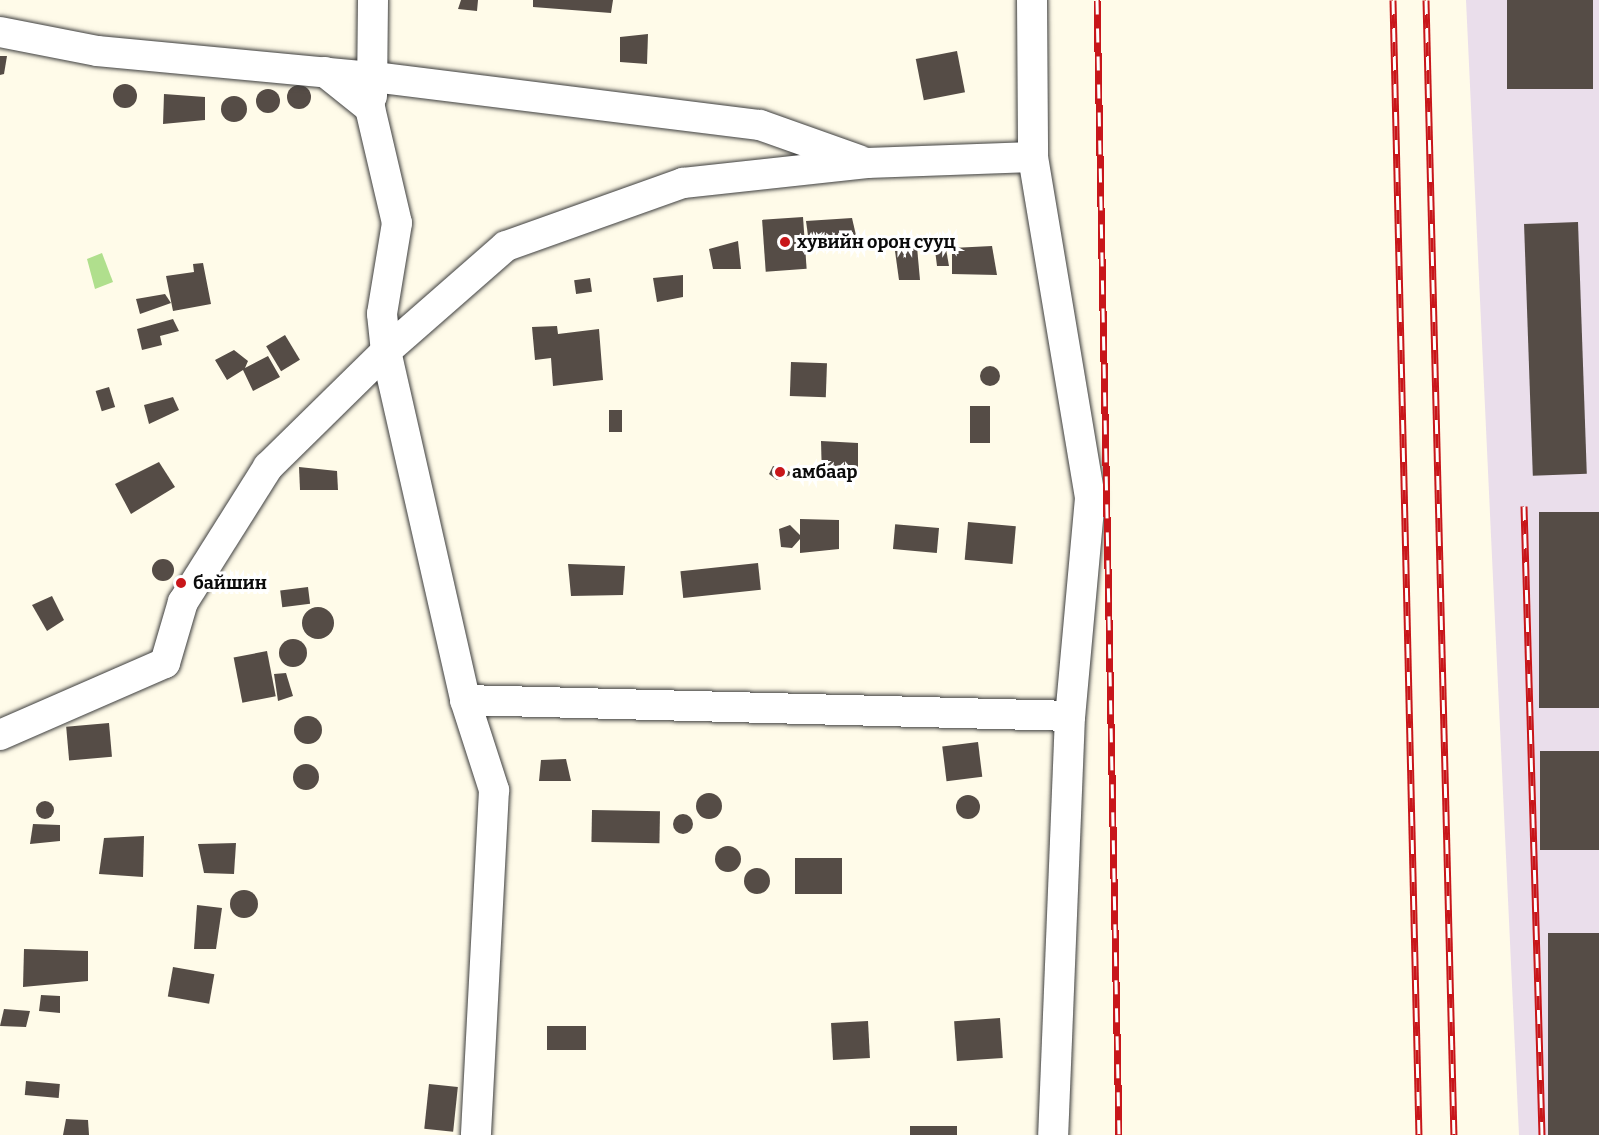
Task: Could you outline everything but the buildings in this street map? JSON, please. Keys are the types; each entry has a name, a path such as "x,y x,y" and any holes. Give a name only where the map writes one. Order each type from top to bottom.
{"street":[{"path":"373,0 374,77 370,108 397,223 382,314 386,351 465,700 494,790 476,1135"},
{"path":"1032,0 1033,157 1090,498 1070,716 1053,1135"},
{"path":"0,32 97,51 374,77 760,125 867,163"},
{"path":"325,72 370,108"},
{"path":"0,735 165,663 183,602 268,467 386,351 506,246 683,183 867,163 1033,157"},
{"path":"465,700 1070,716"}],"shaded area":[{"path":"1466,0 1599,0 1599,1135 1519,1135"}],"green space":[{"path":"102,253 113,282 95,289 87,259"}],"railway":[{"path":"1097,0 1119,1135"},
{"path":"1393,0 1419,1135"},
{"path":"1426,0 1454,1135"},
{"path":"1524,506 1542,1135"}],"place":[{"name":"хувийн орон сууц","path":"785,242"},
{"name":"амбаар","path":"780,472"},
{"name":"байшин","path":"181,583"}]}
